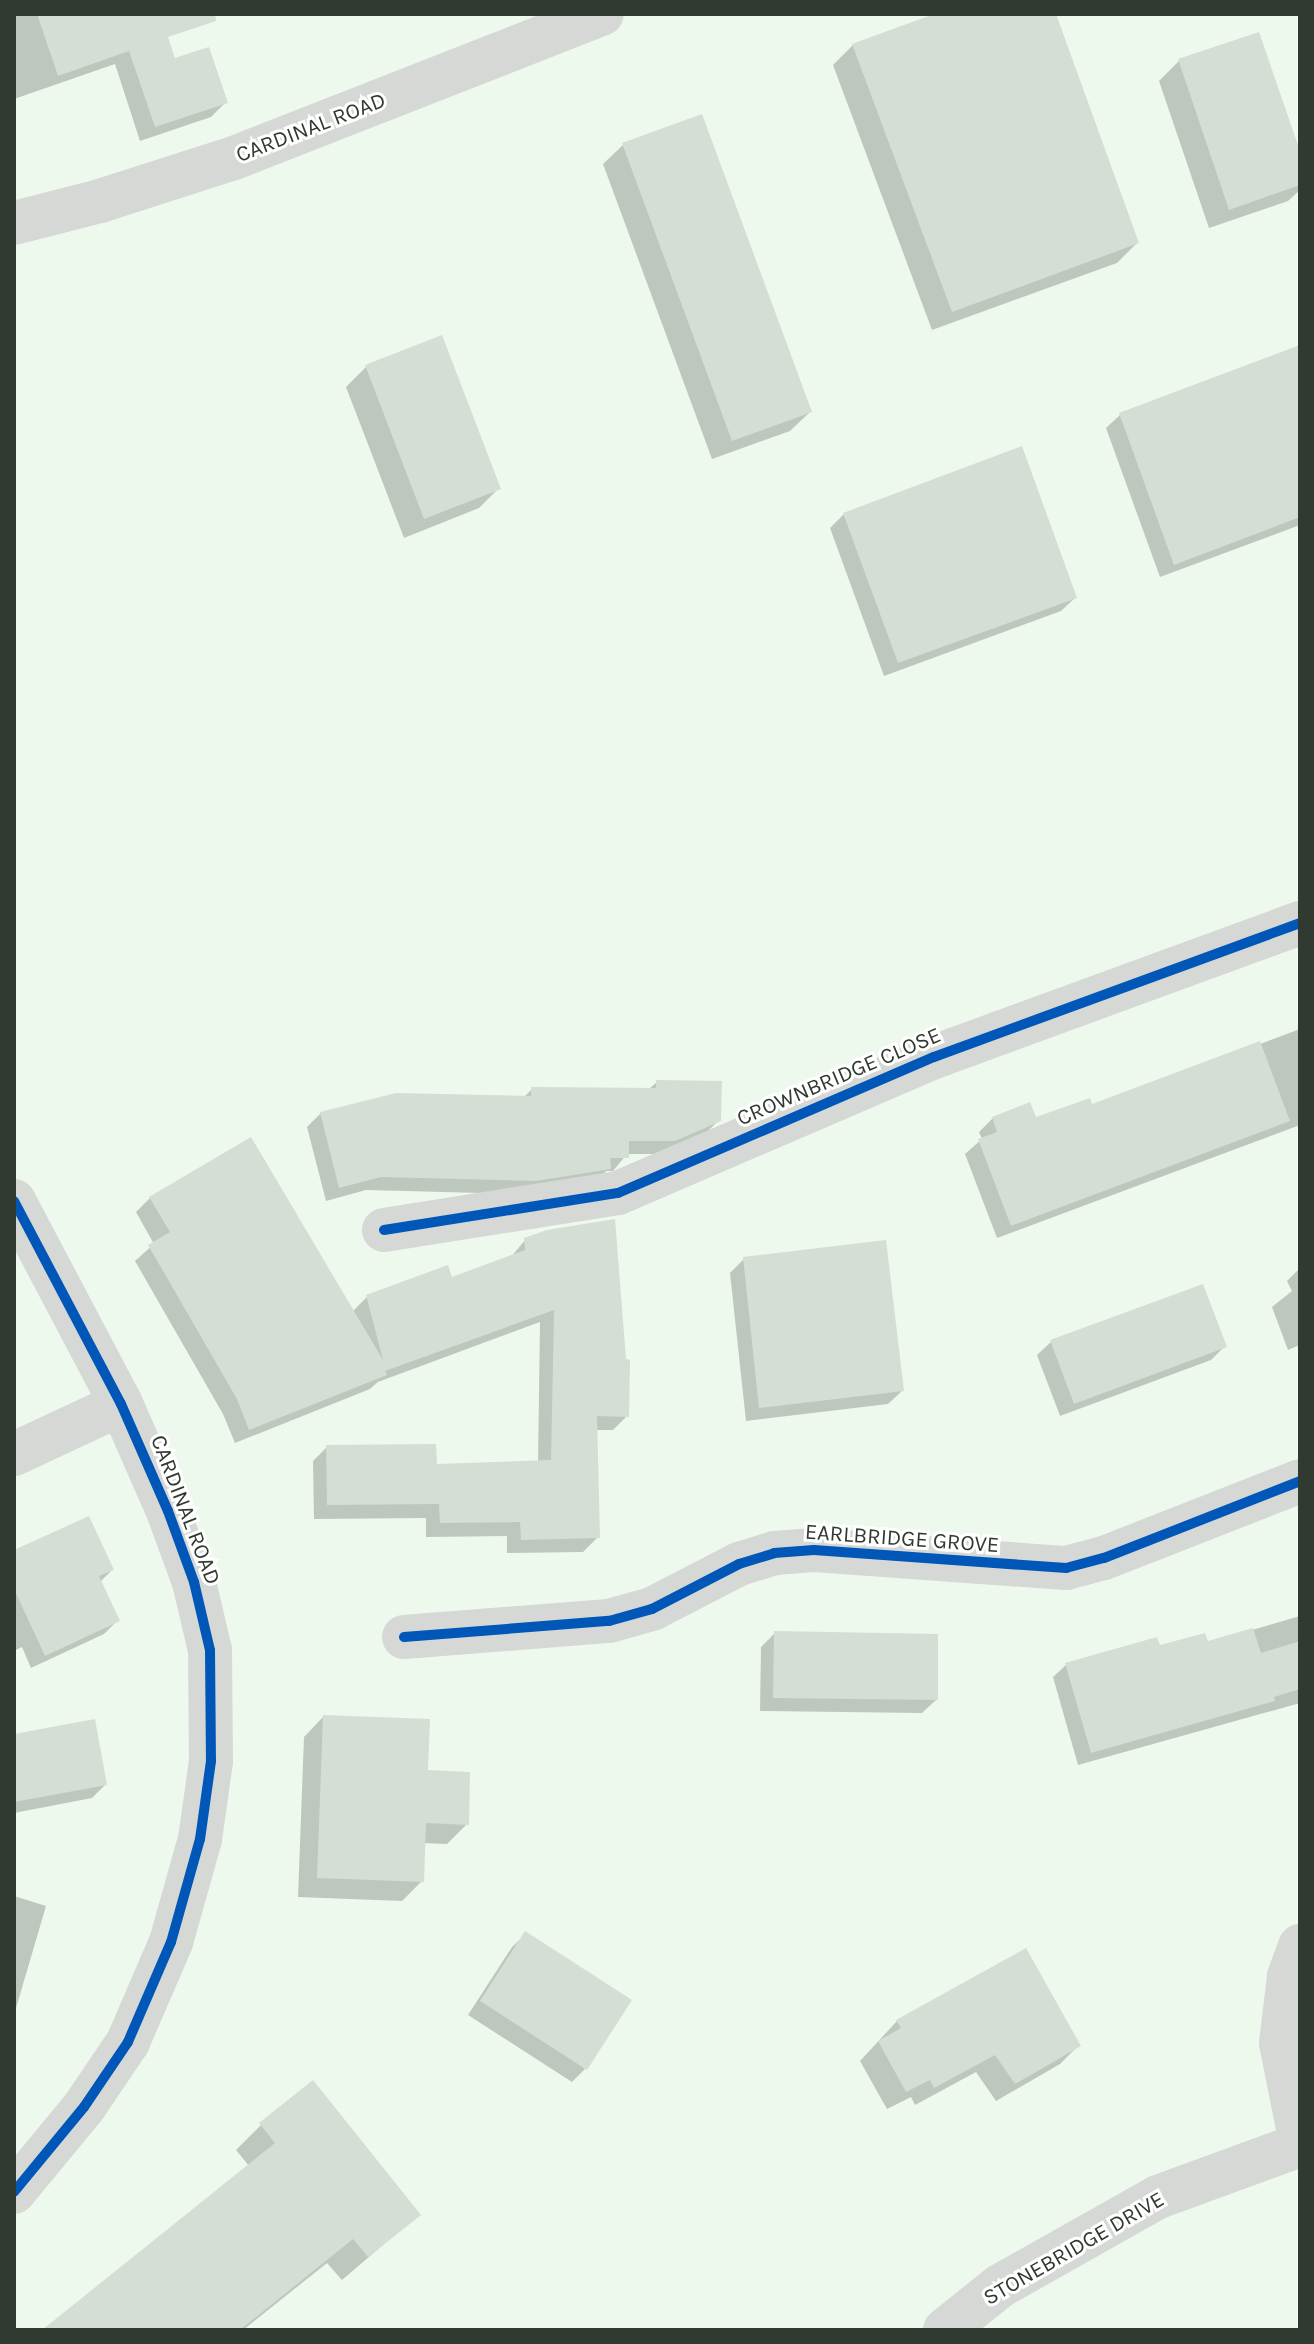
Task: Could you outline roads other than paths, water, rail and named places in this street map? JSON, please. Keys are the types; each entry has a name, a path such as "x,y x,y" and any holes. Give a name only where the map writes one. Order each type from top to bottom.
{"street":[{"name":"CARDINAL ROAD","path":"14,223 100,201 234,158 602,14"},
{"name":"CROWNBRIDGE CLOSE","path":"384,1230 618,1193 934,1057 1300,923"},
{"name":"CARDINAL ROAD","path":"14,1201 121,1404 168,1511 194,1582 210,1650 211,1761 200,1839 171,1942 128,2042 84,2107 14,2192"},
{"path":"14,1454 121,1404"},
{"name":"EARLBRIDGE GROVE","path":"404,1637 609,1621 652,1609 739,1564 774,1553 814,1550 1066,1568 1104,1558 1300,1481"},
{"path":"1300,1946 1289,1977 1281,2043 1300,2138"},
{"name":"STONEBRIDGE DRIVE","path":"945,2330 1000,2286 1158,2197 1300,2145"}]}
